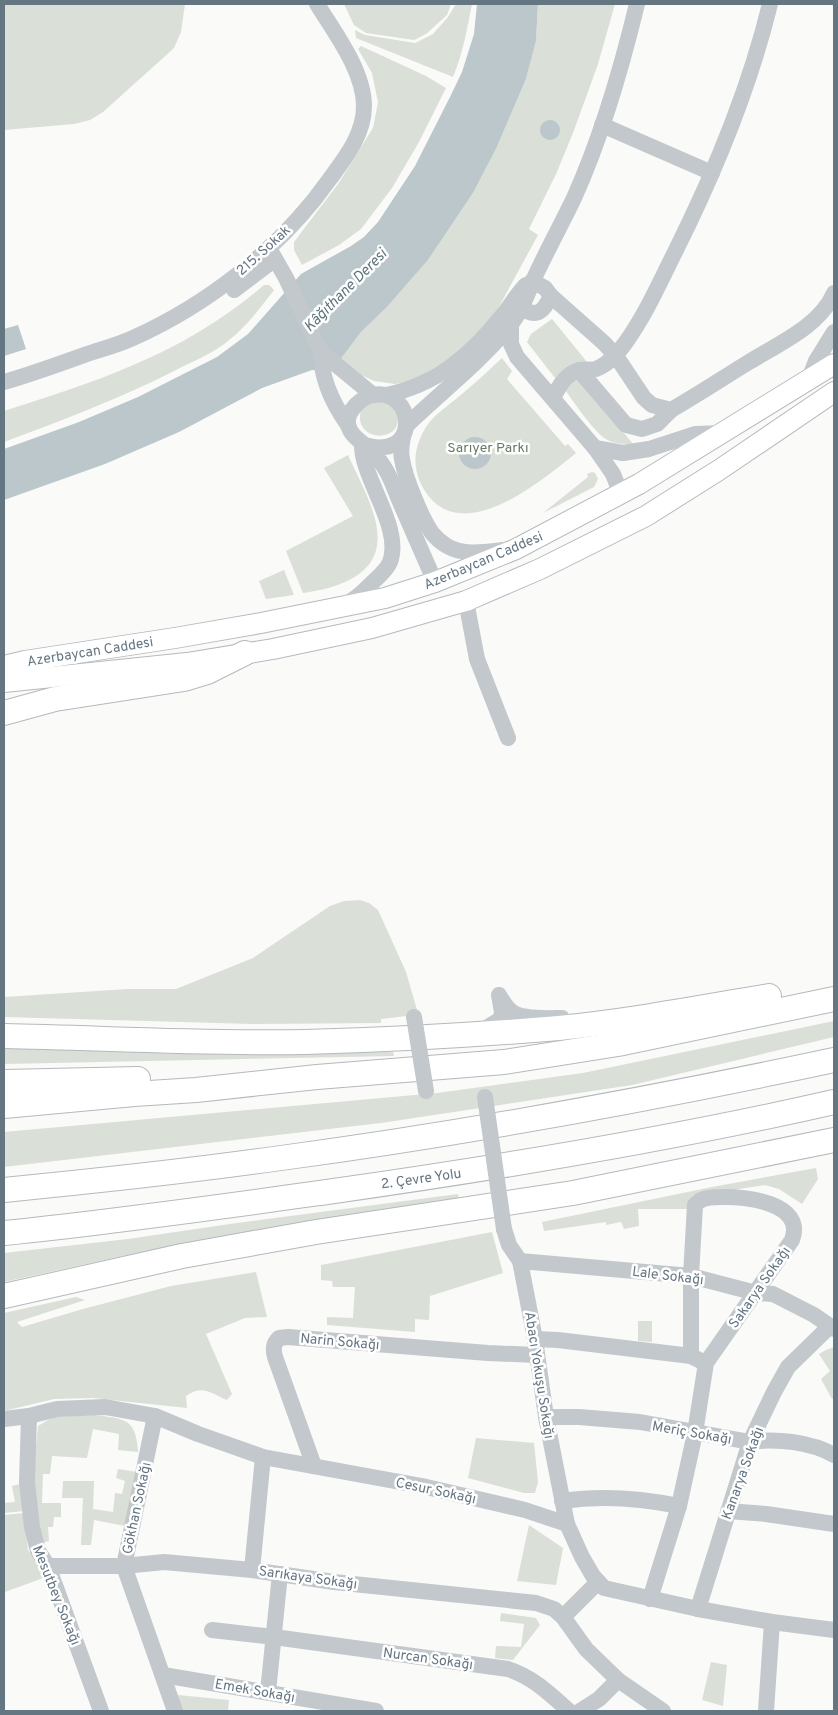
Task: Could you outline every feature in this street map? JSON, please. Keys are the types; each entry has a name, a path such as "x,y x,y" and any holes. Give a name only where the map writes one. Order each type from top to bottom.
{"highway":[{"path":"4,713 55,699 184,679 207,672 245,653"},
{"path":"4,1036 226,1042 304,1042 477,1034 559,1028 664,1014 834,984"},
{"path":"4,1106 196,1090 317,1077 447,1068 618,1044 834,1000"},
{"path":"4,1190 280,1159 460,1132 654,1097 834,1060"},
{"path":"4,1082 317,1077"},
{"name":"2. Çevre Yolu","path":"4,1233 187,1212 457,1174 701,1130 834,1102"},
{"path":"4,1296 182,1256 326,1231 573,1193 834,1140"}],"main road":[{"path":"809,379 834,352"},
{"name":"Azerbaycan Caddesi","path":"4,666 261,623 385,598 435,582 516,549 621,494 834,364"},
{"name":"Azerbaycan Caddesi","path":"4,682 169,666 273,649 363,630 466,601 540,570 646,516 719,470 834,392"},
{"path":"435,582 443,594 452,600 466,601"}],"street":[{"name":"215. Sokak","path":"4,394 136,349 168,333 201,314 272,253 348,154 363,122 363,93 359,80 350,59 318,4"},
{"path":"621,494 612,474 594,448 517,357 511,344 511,324 517,306 532,281 574,198 614,90 637,4"},
{"path":"553,398 558,386 566,377 580,370 595,369 616,356 648,306 694,213 739,109 762,37 770,4"},
{"path":"602,125 712,173"},
{"name":"215. Sokak","path":"4,382 132,339 196,304 272,253"},
{"path":"272,253 321,352 344,373 379,395 396,400 402,406 406,414 401,452 404,472 433,534 448,546 466,552 476,553 516,549"},
{"path":"532,281 545,288 551,296 604,343 616,356 644,398 652,405 671,410"},
{"path":"580,370 626,425 642,429 657,424 671,410 710,388 807,325 826,306 834,293"},
{"path":"517,306 534,314 540,313 551,296"},
{"path":"348,425 349,417 361,400 406,391 441,374 476,344 502,316 517,306"},
{"path":"362,444 374,448 393,446 404,431 484,354 511,324"},
{"path":"809,379 816,361 834,332"},
{"path":"321,352 321,362 331,397 357,440 372,452 386,469 435,582"},
{"path":"594,448 623,453 649,449 695,434 723,433"},
{"path":"339,607 351,601 384,571 390,563 392,549 390,531 364,460 362,444"},
{"path":"466,601 477,659 508,738"},
{"path":"477,1034 501,1020 502,1012 499,995 510,1011 517,1015 532,1017 664,1014"},
{"path":"414,1017 426,1091"},
{"name":"Abacı Yokuşu Sokağı","path":"485,1097 504,1229 509,1245 520,1262 536,1347 546,1417 567,1524"},
{"name":"Sakarya Sokağı","path":"650,1598 679,1506 706,1363 756,1293 792,1240 795,1232 790,1218 777,1206 735,1196 708,1198 701,1200 695,1205 691,1276 691,1356"},
{"name":"Lale Sokağı","path":"520,1262 691,1276 756,1293 773,1294 787,1300 832,1328"},
{"name":"Kanarya Sokağı","path":"698,1609 750,1442 788,1367 832,1328"},
{"name":"Narin Sokağı","path":"314,1466 273,1350 279,1338 288,1337 488,1353 536,1347"},
{"path":"536,1347 558,1340 691,1356 706,1363"},
{"name":"Cesur Sokağı","path":"4,1419 29,1416 57,1409 105,1407 154,1416 263,1457 422,1486 525,1510 567,1524"},
{"name":"Mesutbey Sokağı","path":"29,1416 27,1482 32,1527 38,1551 48,1566 101,1711"},
{"name":"Gökhan Sokağı","path":"154,1416 124,1566 175,1711"},
{"name":"Meriç Sokağı","path":"546,1417 580,1417 659,1425 694,1434 750,1442 767,1440 799,1444 834,1455"},
{"path":"252,1570 263,1457"},
{"path":"562,1501 585,1497 618,1497 652,1500 679,1506"},
{"path":"728,1511 766,1514 834,1524"},
{"path":"567,1524 582,1557 604,1588 698,1609 772,1622 834,1630"},
{"name":"Sarıkaya Sokağı","path":"48,1566 124,1566 164,1562 252,1570 334,1582 536,1603 554,1609 563,1617"},
{"path":"268,1692 280,1574"},
{"path":"598,1582 563,1617 586,1649 618,1680 663,1711"},
{"path":"766,1711 772,1622"},
{"name":"Nurcan Sokağı","path":"212,1630 508,1669 521,1673 542,1686 569,1711"},
{"name":"Emek Sokağı","path":"163,1675 376,1711"},
{"path":"580,1711 599,1699 618,1680"}],"green space":[{"path":"4,4 185,4 181,32 174,48 103,112 90,120 74,124 4,130"},
{"path":"344,4 451,4 447,15 426,34 414,40 366,33 354,25"},
{"path":"456,4 472,4 462,50 453,77 356,38 355,30 365,35 415,43 433,34 448,17"},
{"path":"538,4 615,4 598,64 573,133 556,174 529,229 538,235 495,314 460,353 412,381 395,384 374,381 352,371 340,360 361,332 387,307 428,260 473,193 496,149 526,79 536,41"},
{"path":"361,46 426,76 446,88 419,142 392,188 361,229 339,245 302,265 294,250 294,242 338,184 373,128 378,102 372,73 358,49"},
{"path":"264,285 269,285 274,290 253,317 228,341 215,350 152,382 68,418 4,442 4,411 108,376 141,362 204,329"},
{"path":"552,319 587,362 559,374 555,378 527,342 531,334"},
{"name":"Sarıyer Parkı","path":"502,358 512,371 507,379 565,446 568,444 576,453 519,495 496,506 474,513 453,512 435,503 420,482 415,461 417,447 426,427 436,415"},
{"path":"576,378 581,380 633,444 609,441 590,424 565,390"},
{"path":"379,398 395,407 398,419 392,431 387,435 380,436 367,432 362,427 360,420 362,408"},
{"path":"348,455 372,509 377,527 377,544 372,559 360,573 326,589 303,593 286,551 353,516 324,468"},
{"path":"595,473 598,479 594,487 543,513 588,477 587,474"},
{"path":"284,570 294,595 266,599 259,581"},
{"path":"360,900 369,903 378,910 406,972 420,1020 415,1015 381,1019 381,1023 253,1024 4,1017 4,997 128,989 176,989 253,958 330,906 344,901"},
{"path":"834,1021 834,1037 632,1085 381,1123 4,1167 4,1132 437,1093 583,1073"},
{"path":"4,1045 177,1054 393,1052 394,1056 4,1064"},
{"path":"816,1168 818,1179 802,1204 779,1189 765,1185 692,1196 692,1209 638,1209 639,1226 624,1229 621,1222 606,1225 606,1222 544,1231 542,1222 712,1187"},
{"path":"458,1194 459,1200 277,1228 132,1254 4,1282 4,1253 128,1239"},
{"path":"492,1232 503,1273 430,1296 429,1320 415,1319 415,1332 327,1325 327,1317 353,1318 355,1287 333,1287 332,1281 321,1280 321,1265"},
{"path":"256,1272 267,1317 245,1318 206,1334 232,1394 227,1400 202,1390 192,1392 186,1396 187,1408 93,1398 54,1399 4,1411 4,1313 76,1297 85,1300 17,1322 22,1327 171,1286"},
{"path":"638,1321 652,1321 652,1342 638,1341"},
{"path":"834,1347 834,1398 832,1399 821,1379 830,1371 819,1354"},
{"path":"94,1415 121,1419 131,1426 137,1441 138,1452 118,1450 119,1434 93,1429 87,1458 52,1456 50,1474 43,1474 42,1503 61,1503 61,1517 54,1517 53,1527 48,1527 49,1541 42,1543 33,1480 38,1426 53,1417"},
{"path":"476,1438 534,1443 538,1482 535,1493 524,1493 468,1478"},
{"path":"118,1469 138,1472 125,1526 94,1520 91,1545 81,1545 83,1498 62,1498 63,1481 94,1481 93,1509 113,1512 115,1493 122,1494 125,1481 116,1478"},
{"path":"20,1484 24,1511 4,1513 4,1503 15,1502 12,1486"},
{"path":"24,1513 28,1550 46,1577 5,1592 4,1515"},
{"path":"529,1525 563,1548 556,1585 517,1581"},
{"path":"501,1613 536,1618 540,1625 513,1660 495,1658 496,1646 521,1647 524,1624 500,1621"},
{"path":"711,1662 727,1665 723,1706 702,1700"},
{"path":"178,1695 229,1700 228,1711 183,1711"}],"water":[{"name":"Kâğıthane Deresi","path":"477,4 538,4 536,41 526,79 496,149 473,193 428,260 387,307 361,332 340,360 326,371 312,370 262,388 179,432 105,464 4,500 4,449 79,422 138,397 217,357 248,334 301,274 364,237 378,222 415,166 450,97 462,72 474,34"},
{"path":"550,120 557,123 560,130 557,137 550,140 543,137 540,130 543,123"},
{"path":"18,325 26,349 4,356 4,329"},
{"path":"475,437 481,438 486,442 490,447 490,459 486,464 481,468 475,469 469,468 464,464 460,459 459,453 460,447 464,442 469,438"}]}
